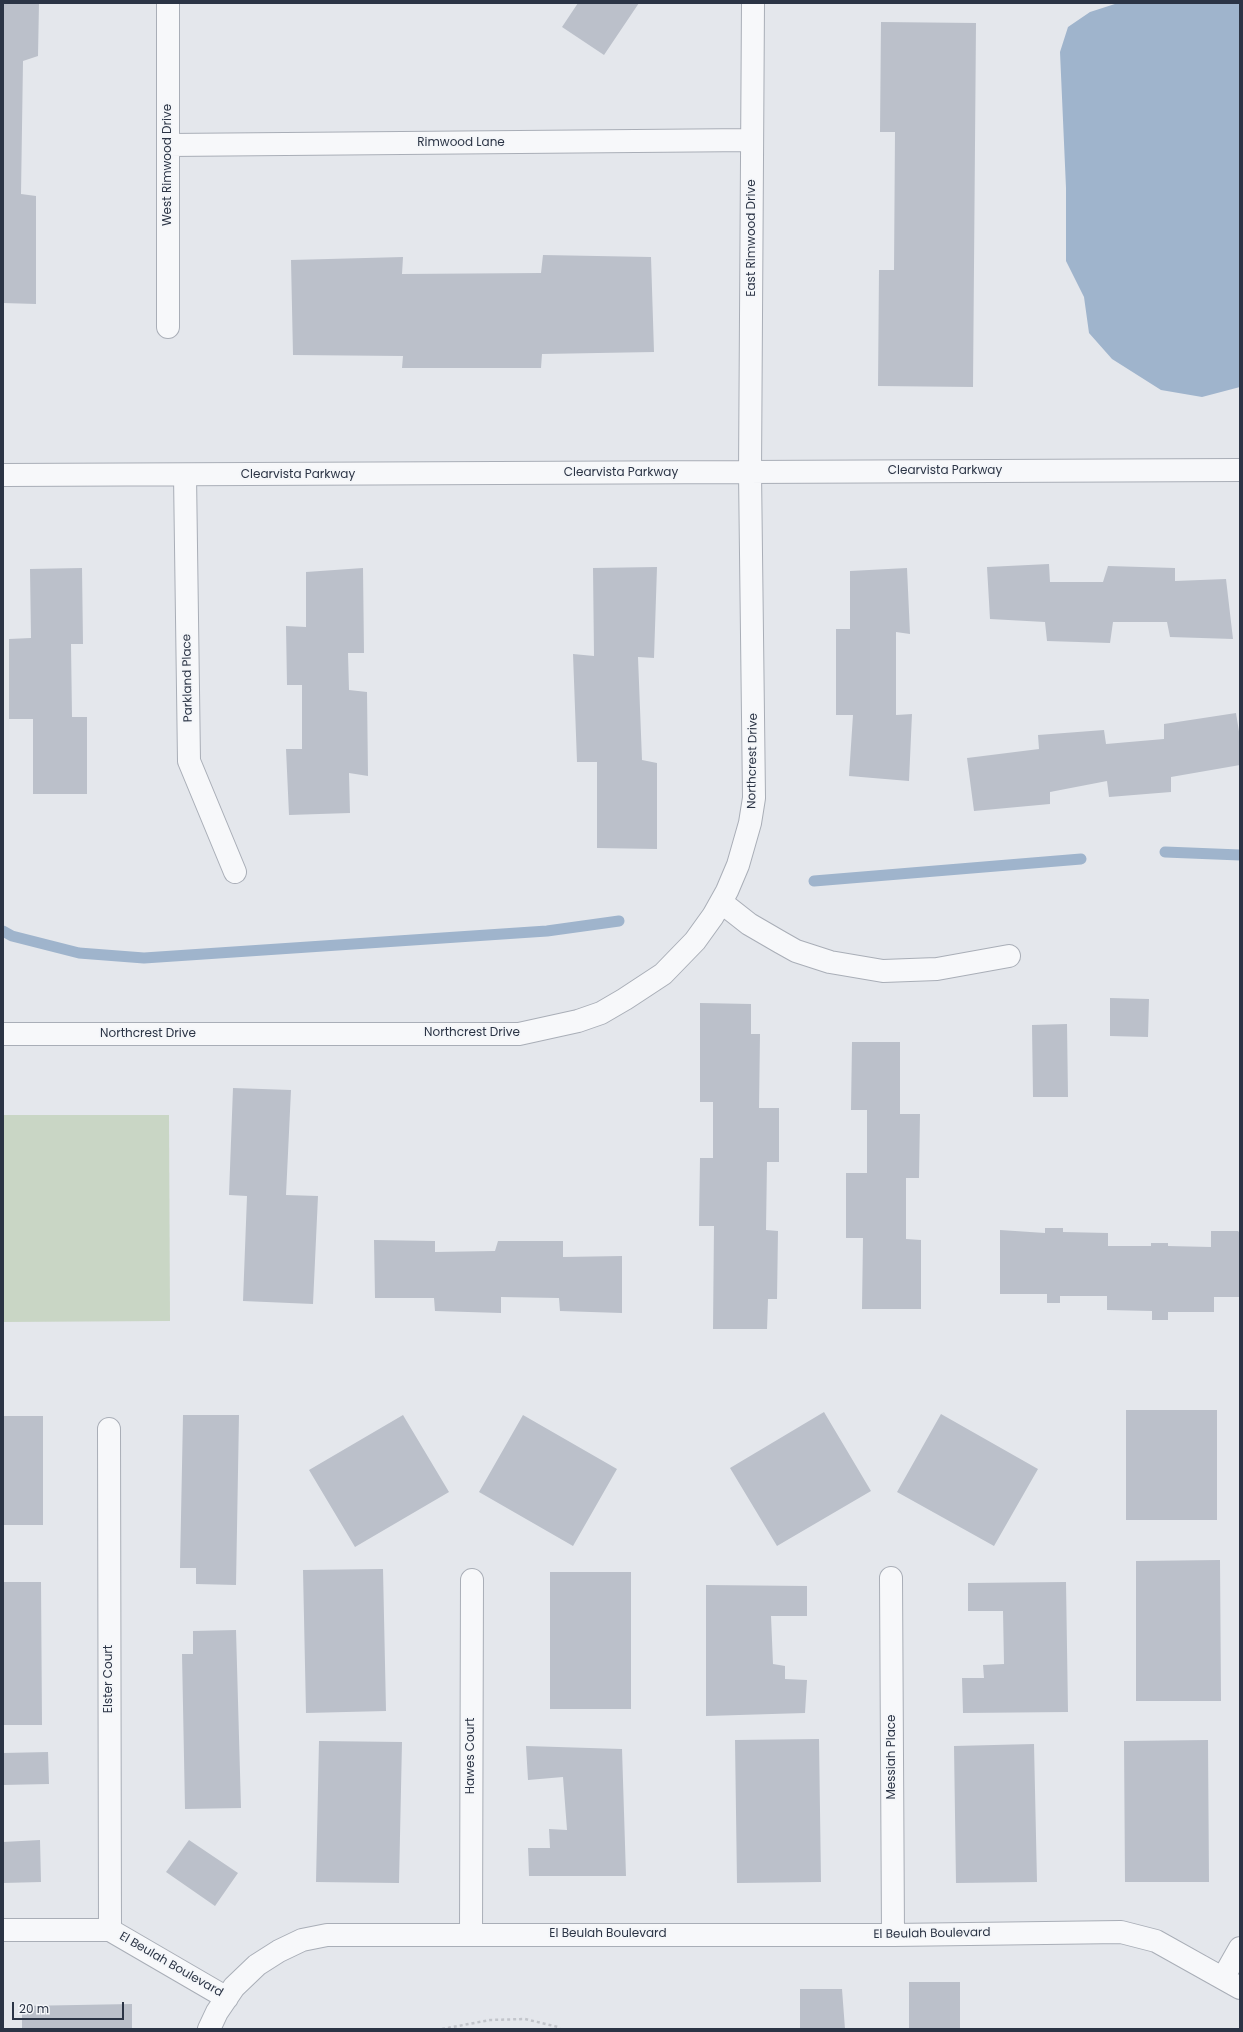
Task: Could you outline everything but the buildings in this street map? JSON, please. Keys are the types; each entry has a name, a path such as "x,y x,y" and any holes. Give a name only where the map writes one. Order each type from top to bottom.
{"street":[{"name":"West Rimwood Drive","path":"168,3 168,327"},
{"name":"East Rimwood Drive","path":"750,472 753,3"},
{"name":"Rimwood Lane","path":"169,145 752,140"},
{"name":"Clearvista Parkway","path":"3,475 1240,470"},
{"name":"Northcrest Drive","path":"3,1034 519,1034 578,1021 601,1013 662,974 695,941 721,902 743,852 754,798 750,472"},
{"name":"Parkland Place","path":"185,475 189,761 235,872"},
{"path":"721,902 749,924 796,951 830,962 883,971 937,969 1009,956"},
{"name":"Elster Court","path":"109,1429 110,1930"},
{"name":"Messiah Place","path":"891,1578 893,1935"},
{"name":"Hawes Court","path":"471,1933 472,1580"},
{"name":"El Beulah Boulevard","path":"3,1930 110,1930 227,1998 234,1987 257,1964 279,1951 312,1937 327,1935 471,1933 893,1935 1121,1932 1156,1941 1232,1983"},
{"path":"1232,1983 1240,1948"},
{"path":"209,2029 217,2012 227,1998"}],"path":[{"path":"442,2029 490,2020 525,2019 558,2027 560,2029"}],"green space":[{"path":"3,1115 169,1115 170,1321 3,1322"}],"water":[{"path":"1118,3 1240,3 1240,387 1202,397 1161,390 1112,359 1089,333 1084,297 1066,261 1066,188 1060,52 1068,27 1090,12"}],"waterway":[{"path":"1165,852 1240,855"},
{"path":"814,881 1081,859"},
{"path":"3,931 12,936 79,953 144,958 547,931 619,921"}]}
